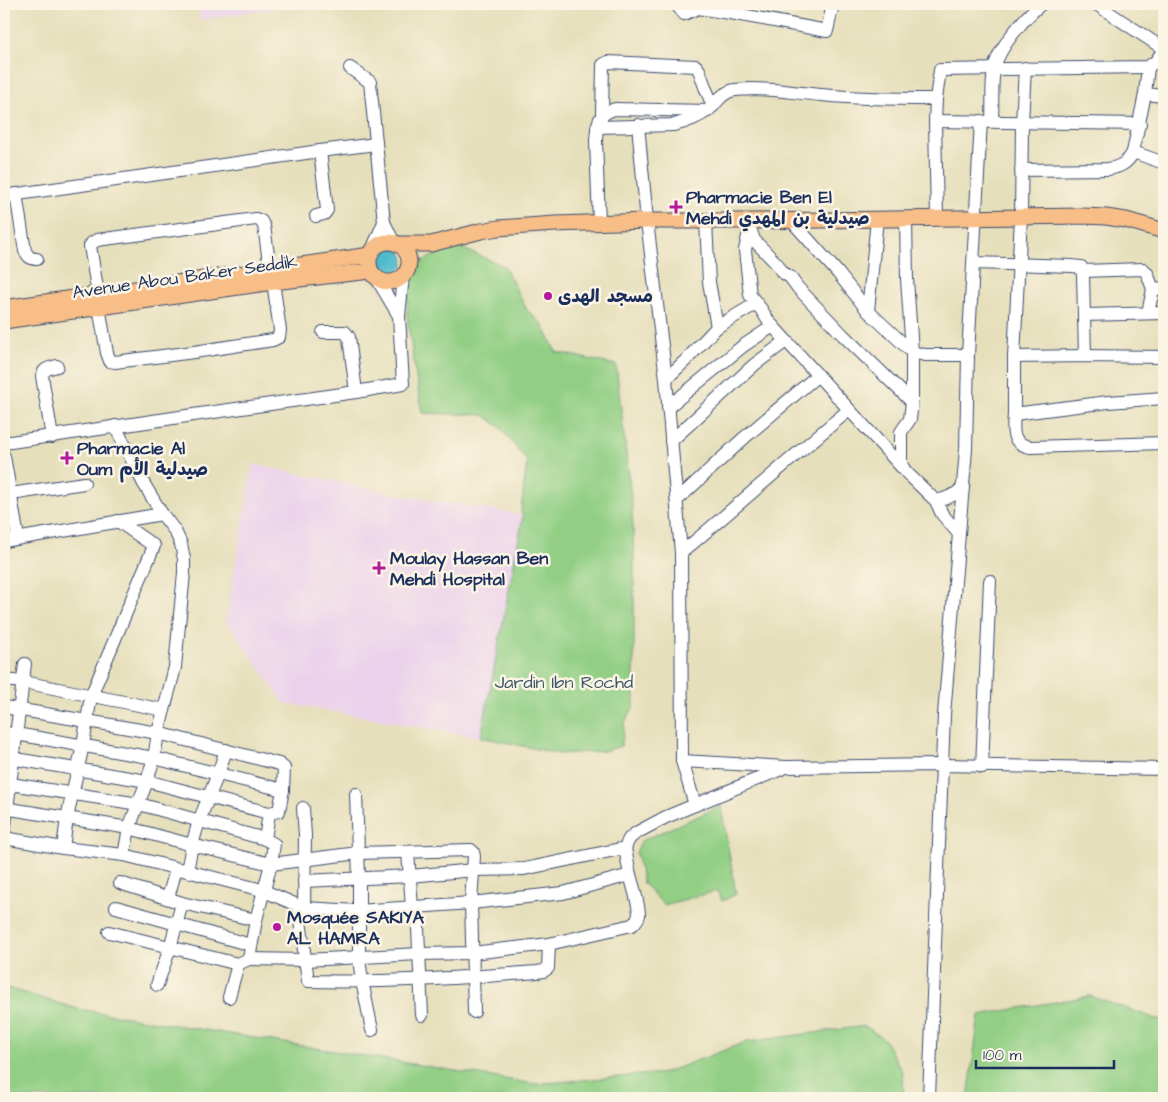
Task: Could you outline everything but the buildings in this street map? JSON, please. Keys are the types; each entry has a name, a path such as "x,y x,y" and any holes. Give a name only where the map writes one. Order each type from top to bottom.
{"main road":[{"path":"431,244 405,272 393,281 382,281 374,275 369,266 371,252 382,243 431,244 498,228 555,224 647,221 749,224 791,220 1106,217 1126,220 1164,231"},
{"path":"396,243 406,252 408,263 405,272"},
{"name":"Avenue Abou Baker Seddik","path":"4,321 99,301 272,276 371,252"},
{"name":"Avenue Abou Baker Seddik","path":"272,276 374,275"},
{"name":"Avenue Abou Baker Seddik","path":"4,308 99,301"}],"street":[{"path":"676,4 684,14 698,8 827,31 833,4"},
{"path":"929,1098 944,706 966,449 968,356 976,218 994,69 998,55 1026,19 1041,4"},
{"path":"937,218 935,121 940,70 1148,67 1153,64 1164,50 1096,4"},
{"path":"599,223 596,140 600,121 603,65 608,62 696,66 711,108"},
{"path":"1021,170 1108,169 1127,161 1134,152 1148,67"},
{"path":"350,68 370,82 384,222 396,243"},
{"path":"1025,68 1022,123 1021,218 1014,357 1013,427 1015,438 1021,444 1030,447 1164,442"},
{"path":"600,121 638,126 674,125 685,122 711,108 723,94 736,90 759,89 851,97 936,99"},
{"path":"1145,94 1164,96"},
{"path":"600,121 605,112 615,109 711,108"},
{"path":"935,121 1140,124"},
{"path":"638,126 647,221 666,379 681,553 682,761 695,805"},
{"path":"37,259 27,255 10,195 320,150 376,144"},
{"path":"316,216 324,214 327,210 320,150"},
{"path":"1134,152 1164,163"},
{"path":"256,219 262,221 264,226 272,276 280,330 279,337 274,340 115,362 110,361 107,353 90,246 98,240 256,219"},
{"path":"868,311 877,219"},
{"path":"906,219 907,279 912,352 912,402 910,419 901,432 900,464 908,474"},
{"path":"791,220 838,273 868,311 912,352 925,355 968,356"},
{"path":"371,252 384,222"},
{"path":"706,222 709,282 717,327"},
{"path":"749,224 754,240 778,265 782,272 790,277 798,288 843,335 912,402"},
{"path":"749,224 745,250 750,295 786,342 908,474 936,501 942,514 959,534"},
{"path":"973,263 1081,267 1083,271 1085,356"},
{"path":"1083,271 1143,269 1148,273 1158,289 1148,313"},
{"path":"4,443 403,384 399,316 405,272"},
{"path":"374,275 399,316"},
{"path":"666,379 717,327 757,303"},
{"path":"1084,315 1164,313"},
{"path":"668,407 743,346 773,326"},
{"path":"323,332 345,332 349,337 356,392"},
{"path":"671,441 754,365 786,342"},
{"path":"1014,357 1164,357"},
{"path":"52,437 42,376 46,369 57,366"},
{"path":"677,500 744,438 818,375"},
{"path":"1014,414 1108,402 1164,398"},
{"path":"681,553 849,410"},
{"path":"115,426 144,484 175,531 181,544 184,559 174,666 154,758 129,828 124,855"},
{"path":"4,456 7,495 18,538"},
{"path":"7,495 84,483"},
{"path":"936,501 954,495 963,488"},
{"path":"4,541 162,514"},
{"path":"63,848 67,818 83,746 91,696 154,546 118,521"},
{"path":"982,767 990,581"},
{"path":"4,833 10,733 19,709 25,664"},
{"path":"4,680 23,682 164,710"},
{"path":"4,706 158,733 279,764 285,770 279,811 269,813 147,782 8,758"},
{"path":"10,733 154,758 283,790"},
{"path":"168,898 192,845 205,804 209,798 226,750"},
{"path":"682,761 786,767 941,765 1164,769"},
{"path":"108,932 170,948 243,962 472,953 549,944 632,925 639,916 625,848 629,839 636,833 666,817 786,767"},
{"path":"7,784 139,804 265,839 274,844 271,864 251,945 229,997"},
{"path":"356,794 359,958 372,1030"},
{"path":"6,808 129,828 271,864 358,852 470,850 474,856 471,903 474,1012"},
{"path":"303,808 305,835 304,908 299,913 308,981 473,977 544,971 548,968 549,944"},
{"path":"265,839 269,813"},
{"path":"4,838 63,848 124,855 262,890 304,908 358,911 471,903 563,892 630,875"},
{"path":"304,881 410,876 474,870 524,869 625,848"},
{"path":"408,852 419,954 422,1015"},
{"path":"120,883 182,902 256,920"},
{"path":"157,985 170,948 182,902"},
{"path":"116,907 251,945"}],"shaded area":[{"path":"199,4 299,4 200,20"},
{"name":"Moulay Hassan Ben Mehdi Hospital","path":"253,464 394,494 534,517 494,740 284,703 226,620"}],"green space":[{"name":"Jardin Ibn Rochd","path":"454,245 504,266 527,310 542,324 556,352 616,365 632,506 634,556 634,706 625,722 621,746 605,751 560,754 481,737 523,516 521,512 527,461 500,427 484,415 422,413 407,315 409,282 421,262"},
{"path":"721,806 736,894 722,901 717,891 664,905 643,883 636,853 641,841"},
{"path":"4,987 78,1009 535,1084 664,1073 746,1042 865,1026 885,1040 903,1073 904,1098 4,1098"},
{"path":"1090,996 1163,1021 1164,1098 968,1098 979,1015"}],"water":[{"path":"390,247 400,251 404,261 400,271 390,275 380,271 376,261 380,251"}],"place":[{"name":"Pharmacie Ben El Mehdi صيدلية بن المهدي","path":"676,207"},
{"name":"مسجد الهدى","path":"548,296"},
{"name":"Pharmacie Al Oum صيدلية الأم","path":"67,458"},
{"name":"Moulay Hassan Ben Mehdi Hospital","path":"379,568"},
{"name":"Mosquée SAKIYA AL HAMRA","path":"277,927"}]}
